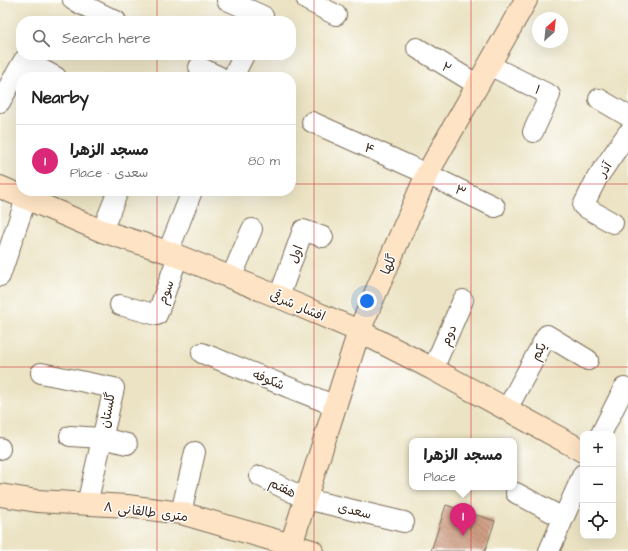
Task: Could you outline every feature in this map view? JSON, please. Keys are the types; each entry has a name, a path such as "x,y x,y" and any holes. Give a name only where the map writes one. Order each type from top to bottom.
{"street":[{"path":"72,0 106,16"},
{"path":"227,0 265,12"},
{"path":"307,0 336,15"},
{"name":"گلها","path":"301,548 306,498 359,331 427,174 526,0"},
{"name":"۲","path":"417,48 478,85"},
{"path":"17,72 24,60 47,72"},
{"path":"236,72 242,60"},
{"name":"۱","path":"489,65 550,95 533,132"},
{"path":"199,67 210,72"},
{"path":"0,102 16,74"},
{"path":"599,99 628,116"},
{"name":"۴","path":"312,122 427,174"},
{"name":"آذر","path":"613,223 583,206 597,178 626,140"},
{"name":"۳","path":"427,174 495,206"},
{"name":"افشار شرقی","path":"0,187 16,194"},
{"name":"افشار شرقی","path":"20,196 102,232 173,254 359,331 433,369 580,449"},
{"path":"102,232 116,196"},
{"path":"173,254 190,196"},
{"path":"0,276 26,199"},
{"path":"231,278 252,229"},
{"name":"اول","path":"279,297 303,230 323,237"},
{"name":"سوم","path":"120,305 156,315 173,254"},
{"name":"دوم","path":"433,369 462,300"},
{"name":"یکم","path":"506,409 547,335 588,360"},
{"name":"شکوفه","path":"202,353 336,406"},
{"name":"گلستان","path":"40,373 114,388 88,504"},
{"path":"603,431 624,388 628,390"},
{"path":"70,436 102,438 127,444"},
{"path":"180,513 196,452"},
{"name":"هفتم","path":"260,476 306,498"},
{"path":"549,551 580,481"},
{"path":"516,493 563,518"},
{"name":"۸ متری طالقانی","path":"0,494 37,501 127,506 180,513 301,548"},
{"name":"سعدی","path":"306,498 404,522"}],"building":[{"path":"446,505 495,521 485,551 431,551"}],"place":[{"name":"مسجد الزهرا","path":"463,536"}]}
